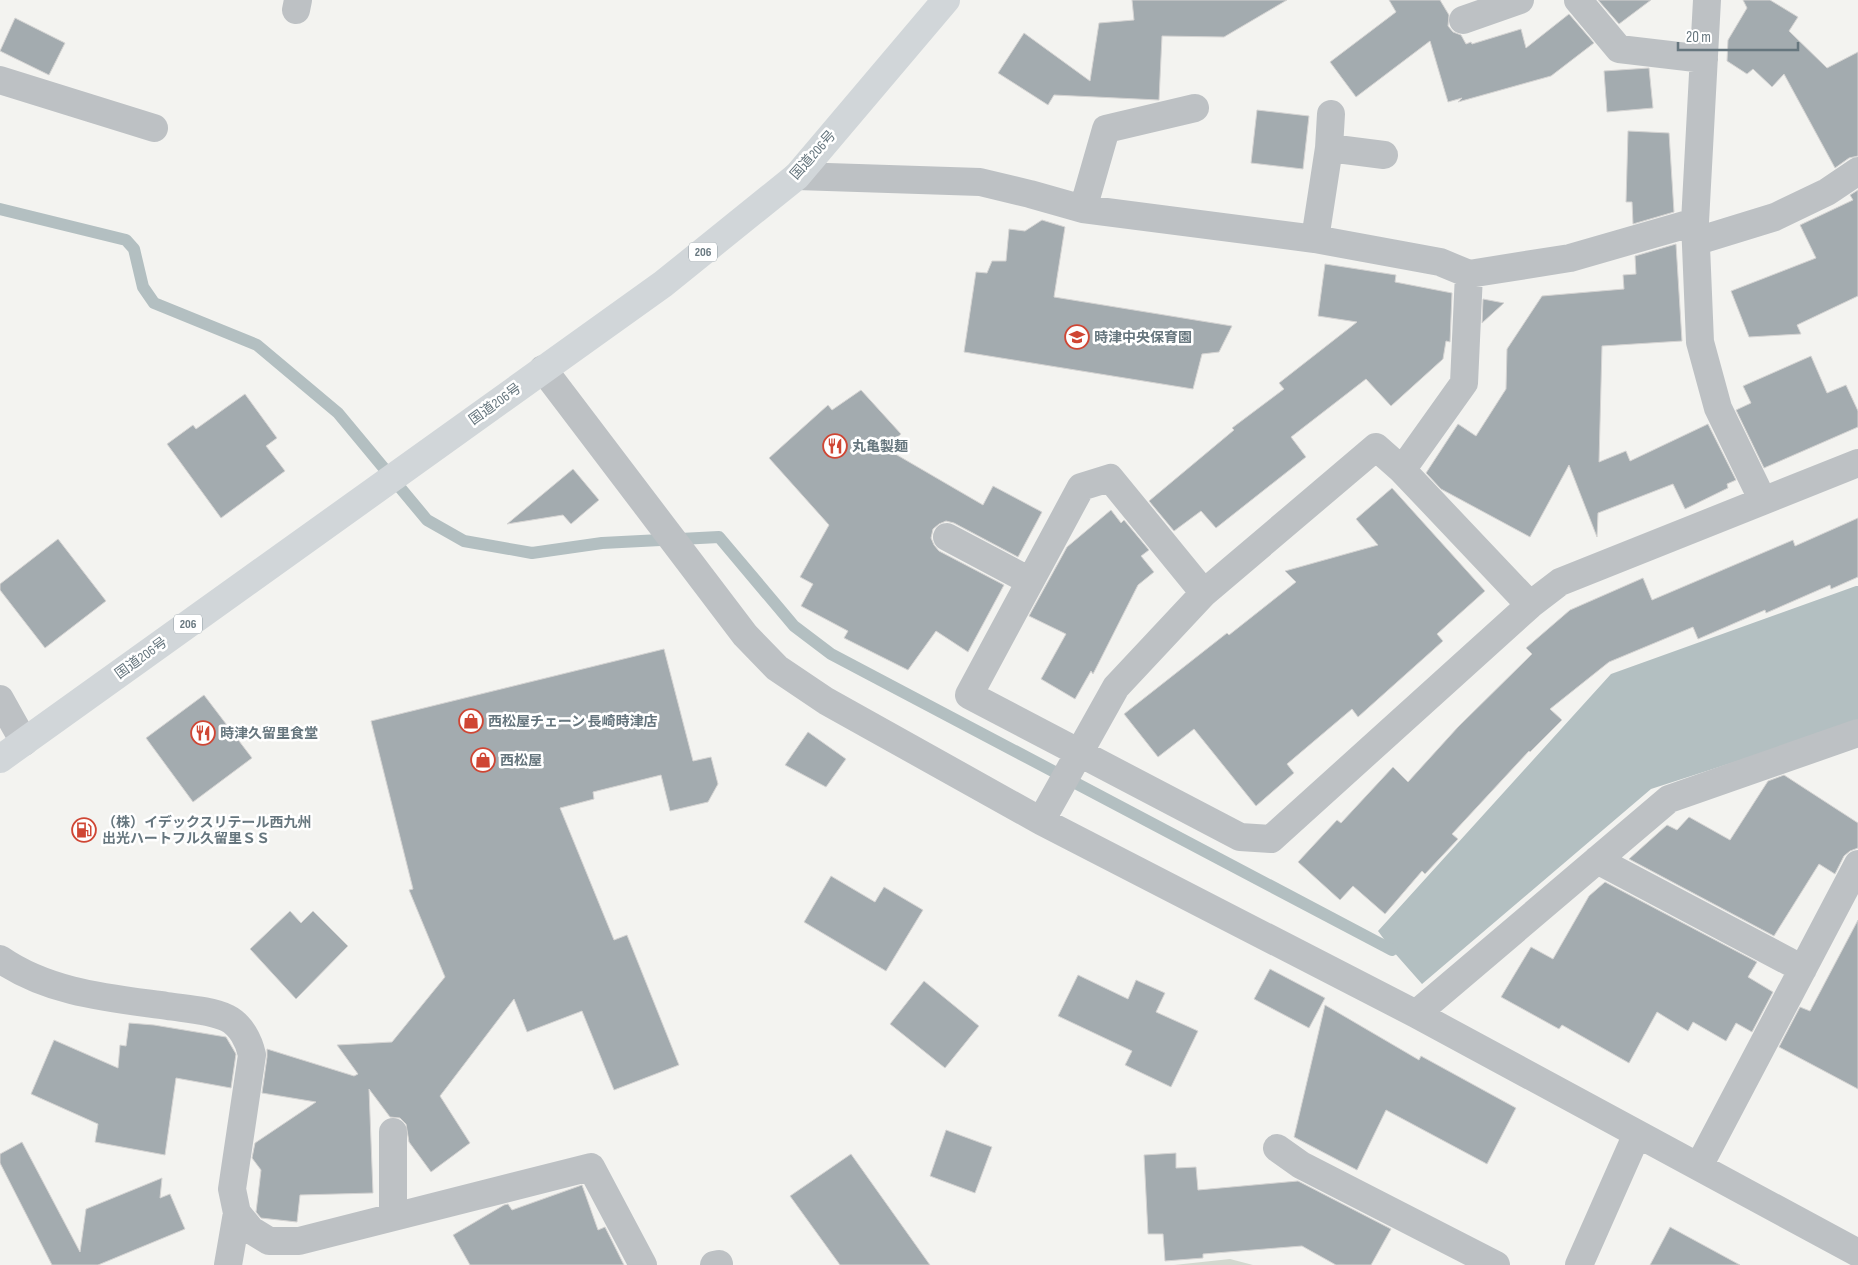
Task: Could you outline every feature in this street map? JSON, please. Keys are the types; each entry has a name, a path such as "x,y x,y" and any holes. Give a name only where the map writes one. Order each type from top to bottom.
{"highway":[{"name":"国道206号","path":"0,759 663,284 797,176 938,5"}],"street":[{"path":"1463,20 1520,0"},
{"path":"1578,0 1619,49 1704,59"},
{"path":"1707,0 1696,232 1700,342 1718,408 1763,501"},
{"path":"0,80 154,128"},
{"path":"1083,208 1106,129 1195,108"},
{"path":"1315,239 1330,148 1332,114"},
{"path":"1330,148 1384,155"},
{"path":"797,176 980,182 1083,208 1315,239 1440,262 1469,274 1570,258 1775,217 1826,192 1858,171"},
{"path":"1402,470 1464,383 1469,274"},
{"path":"543,369 745,635 777,668 826,700 1046,810 1416,1014 1858,1252"},
{"path":"1046,810 1116,686 1204,593 1376,447 1402,470 1530,605"},
{"path":"1204,593 1110,478 1082,487 969,695 1076,758 1240,837 1271,838 1530,605 1560,582 1858,463"},
{"path":"947,537 1030,581"},
{"path":"0,699 24,742"},
{"path":"1416,1014 1669,799 1858,734"},
{"path":"1597,860 1803,969"},
{"path":"1698,1166 1858,864"},
{"path":"0,959 13,968 50,985 93,996 209,1012 228,1019 239,1027 246,1037 252,1055 232,1189 237,1212 228,1265"},
{"path":"393,1132 394,1216"},
{"path":"1579,1265 1638,1134"},
{"path":"1277,1148 1301,1165 1496,1265"},
{"path":"237,1212 251,1230 269,1241 299,1240 591,1167 643,1265"}],"shaded area":[{"path":"1858,586 1858,722 1651,789 1422,984 1392,950 1378,931 1611,674"},
{"path":"1230,1259 1253,1265 1174,1265"}],"building":[{"path":"1132,0 1287,0 1224,37 1162,36 1159,100 1054,95 1048,105 998,73 1024,33 1090,81 1099,23 1134,20"},
{"path":"1389,0 1440,0 1449,15 1448,26 1453,32 1461,35 1466,44 1471,42 1472,44 1521,29 1526,48 1569,14 1594,43 1551,76 1458,102 1462,98 1448,102 1430,41 1356,97 1330,62 1396,12"},
{"path":"1598,0 1651,0 1619,24"},
{"path":"1743,0 1770,0 1798,17 1789,31 1827,68 1858,52 1858,156 1849,158 1835,168 1784,74 1772,87 1753,69 1747,74 1727,61 1728,40 1747,8"},
{"path":"15,18 65,43 49,75 0,51"},
{"path":"1649,68 1653,108 1607,112 1604,71"},
{"path":"1257,110 1309,116 1303,169 1251,163"},
{"path":"1628,131 1669,133 1674,212 1633,224 1632,202 1626,202"},
{"path":"1858,190 1858,296 1797,325 1801,334 1749,337 1731,291 1816,258 1800,225 1853,200 1850,195"},
{"path":"1042,220 1065,227 1054,297 1232,326 1219,352 1202,354 1193,389 964,352 976,272 987,273 992,261 1006,261 1009,229 1025,231"},
{"path":"1676,244 1682,341 1602,346 1599,462 1626,451 1630,461 1708,424 1736,480 1727,484 1728,488 1685,509 1673,484 1598,513 1597,537 1569,465 1530,537 1441,489 1426,473 1458,424 1476,436 1506,389 1507,349 1542,296 1624,289 1623,275 1636,274 1635,256"},
{"path":"1325,264 1396,275 1395,282 1452,293 1450,342 1446,341 1443,359 1391,406 1366,379 1291,437 1306,457 1216,528 1201,511 1174,531 1149,501 1234,430 1232,428 1284,389 1279,383 1357,322 1318,316"},
{"path":"1483,299 1504,303 1482,323"},
{"path":"1811,356 1827,393 1846,385 1858,411 1858,427 1764,468 1736,410 1751,403 1743,386"},
{"path":"861,390 901,434 885,448 983,505 993,486 1042,512 1018,557 954,523 946,521 933,529 931,538 939,551 1004,585 968,652 936,631 908,670 844,638 848,631 801,606 813,584 800,577 829,525 769,458 828,405 832,410"},
{"path":"245,394 277,438 266,446 285,471 221,518 167,444 193,425 196,429"},
{"path":"573,469 599,500 571,524 563,515 507,524"},
{"path":"1392,488 1485,591 1437,634 1443,641 1358,717 1352,709 1287,764 1294,773 1256,806 1194,729 1158,757 1124,714 1227,633 1229,635 1296,582 1285,571 1378,545 1356,519"},
{"path":"1111,510 1121,523 1124,520 1149,550 1141,556 1154,572 1138,585 1093,674 1091,671 1075,699 1041,679 1066,634 1029,616 1067,547"},
{"path":"1858,518 1858,577 1831,589 1830,585 1766,613 1765,610 1698,639 1693,627 1609,662 1550,709 1562,720 1529,751 1452,834 1458,839 1425,874 1422,871 1385,914 1353,886 1340,900 1298,862 1337,820 1341,823 1393,767 1408,782 1458,727 1532,654 1526,648 1570,610 1643,578 1652,600 1793,540 1795,546"},
{"path":"58,539 106,601 45,648 0,590 0,584"},
{"path":"664,649 693,761 711,757 718,784 708,802 670,811 661,775 593,792 594,799 560,808 614,940 627,935 679,1065 614,1090 582,1011 527,1032 514,999 440,1096 470,1143 431,1172 409,1142 406,1124 400,1118 390,1117 369,1089 373,1193 300,1195 297,1222 261,1218 256,1212 261,1170 252,1158 255,1143 316,1102 262,1093 267,1049 354,1076 358,1074 337,1045 392,1042 445,977 409,890 413,889 371,721"},
{"path":"204,695 252,758 193,802 146,738"},
{"path":"808,732 846,759 826,787 785,765"},
{"path":"1784,775 1858,823 1858,848 1844,856 1835,874 1819,864 1774,936 1629,859 1667,825 1677,830 1689,817 1730,840 1768,781"},
{"path":"831,876 875,902 884,887 923,910 886,971 804,922"},
{"path":"1605,882 1757,962 1748,977 1773,992 1752,1032 1736,1023 1726,1041 1693,1022 1688,1031 1657,1012 1629,1063 1562,1025 1559,1029 1501,997 1531,947 1553,959 1589,896"},
{"path":"290,911 301,923 313,911 348,946 296,999 250,949"},
{"path":"1858,920 1858,1089 1779,1047 1800,1007 1810,1011"},
{"path":"1270,969 1325,998 1309,1028 1254,999"},
{"path":"1078,975 1128,999 1136,980 1165,993 1156,1012 1198,1031 1171,1087 1125,1065 1132,1051 1058,1016"},
{"path":"924,981 979,1026 945,1068 890,1024"},
{"path":"1325,1005 1419,1060 1421,1056 1516,1108 1487,1164 1386,1110 1357,1170 1294,1137"},
{"path":"129,1023 154,1025 226,1037 236,1054 231,1088 176,1078 165,1155 95,1142 98,1124 31,1094 54,1040 118,1068 120,1045 126,1046"},
{"path":"946,1130 992,1147 975,1193 930,1176"},
{"path":"22,1142 80,1252 86,1209 162,1178 160,1198 170,1194 185,1229 98,1265 52,1265 0,1163 0,1154"},
{"path":"1176,1153 1176,1168 1196,1167 1198,1190 1298,1181 1391,1229 1371,1265 1336,1265 1302,1246 1203,1254 1203,1258 1165,1261 1163,1234 1148,1234 1144,1155"},
{"path":"851,1154 930,1265 840,1265 790,1196"},
{"path":"582,1185 598,1230 605,1227 624,1265 470,1265 453,1235 504,1205 508,1204 512,1210"},
{"path":"1670,1227 1740,1265 1650,1265"}],"waterway":[{"path":"0,209 126,240 134,249 143,287 154,303 257,345 338,413 427,520 464,541 532,553 602,543 719,537 794,626 831,654 1392,950"}],"place":[{"name":"時津中央保育園","path":"1077,337"},
{"name":"丸亀製麺","path":"835,446"},
{"name":"西松屋チェーン 長崎時津店","path":"471,721"},
{"name":"時津久留里食堂","path":"203,733"},
{"name":"西松屋","path":"483,760"},
{"name":"（株）イデックスリテール西九州 出光ハートフル久留里ＳＳ","path":"84,830"}]}
